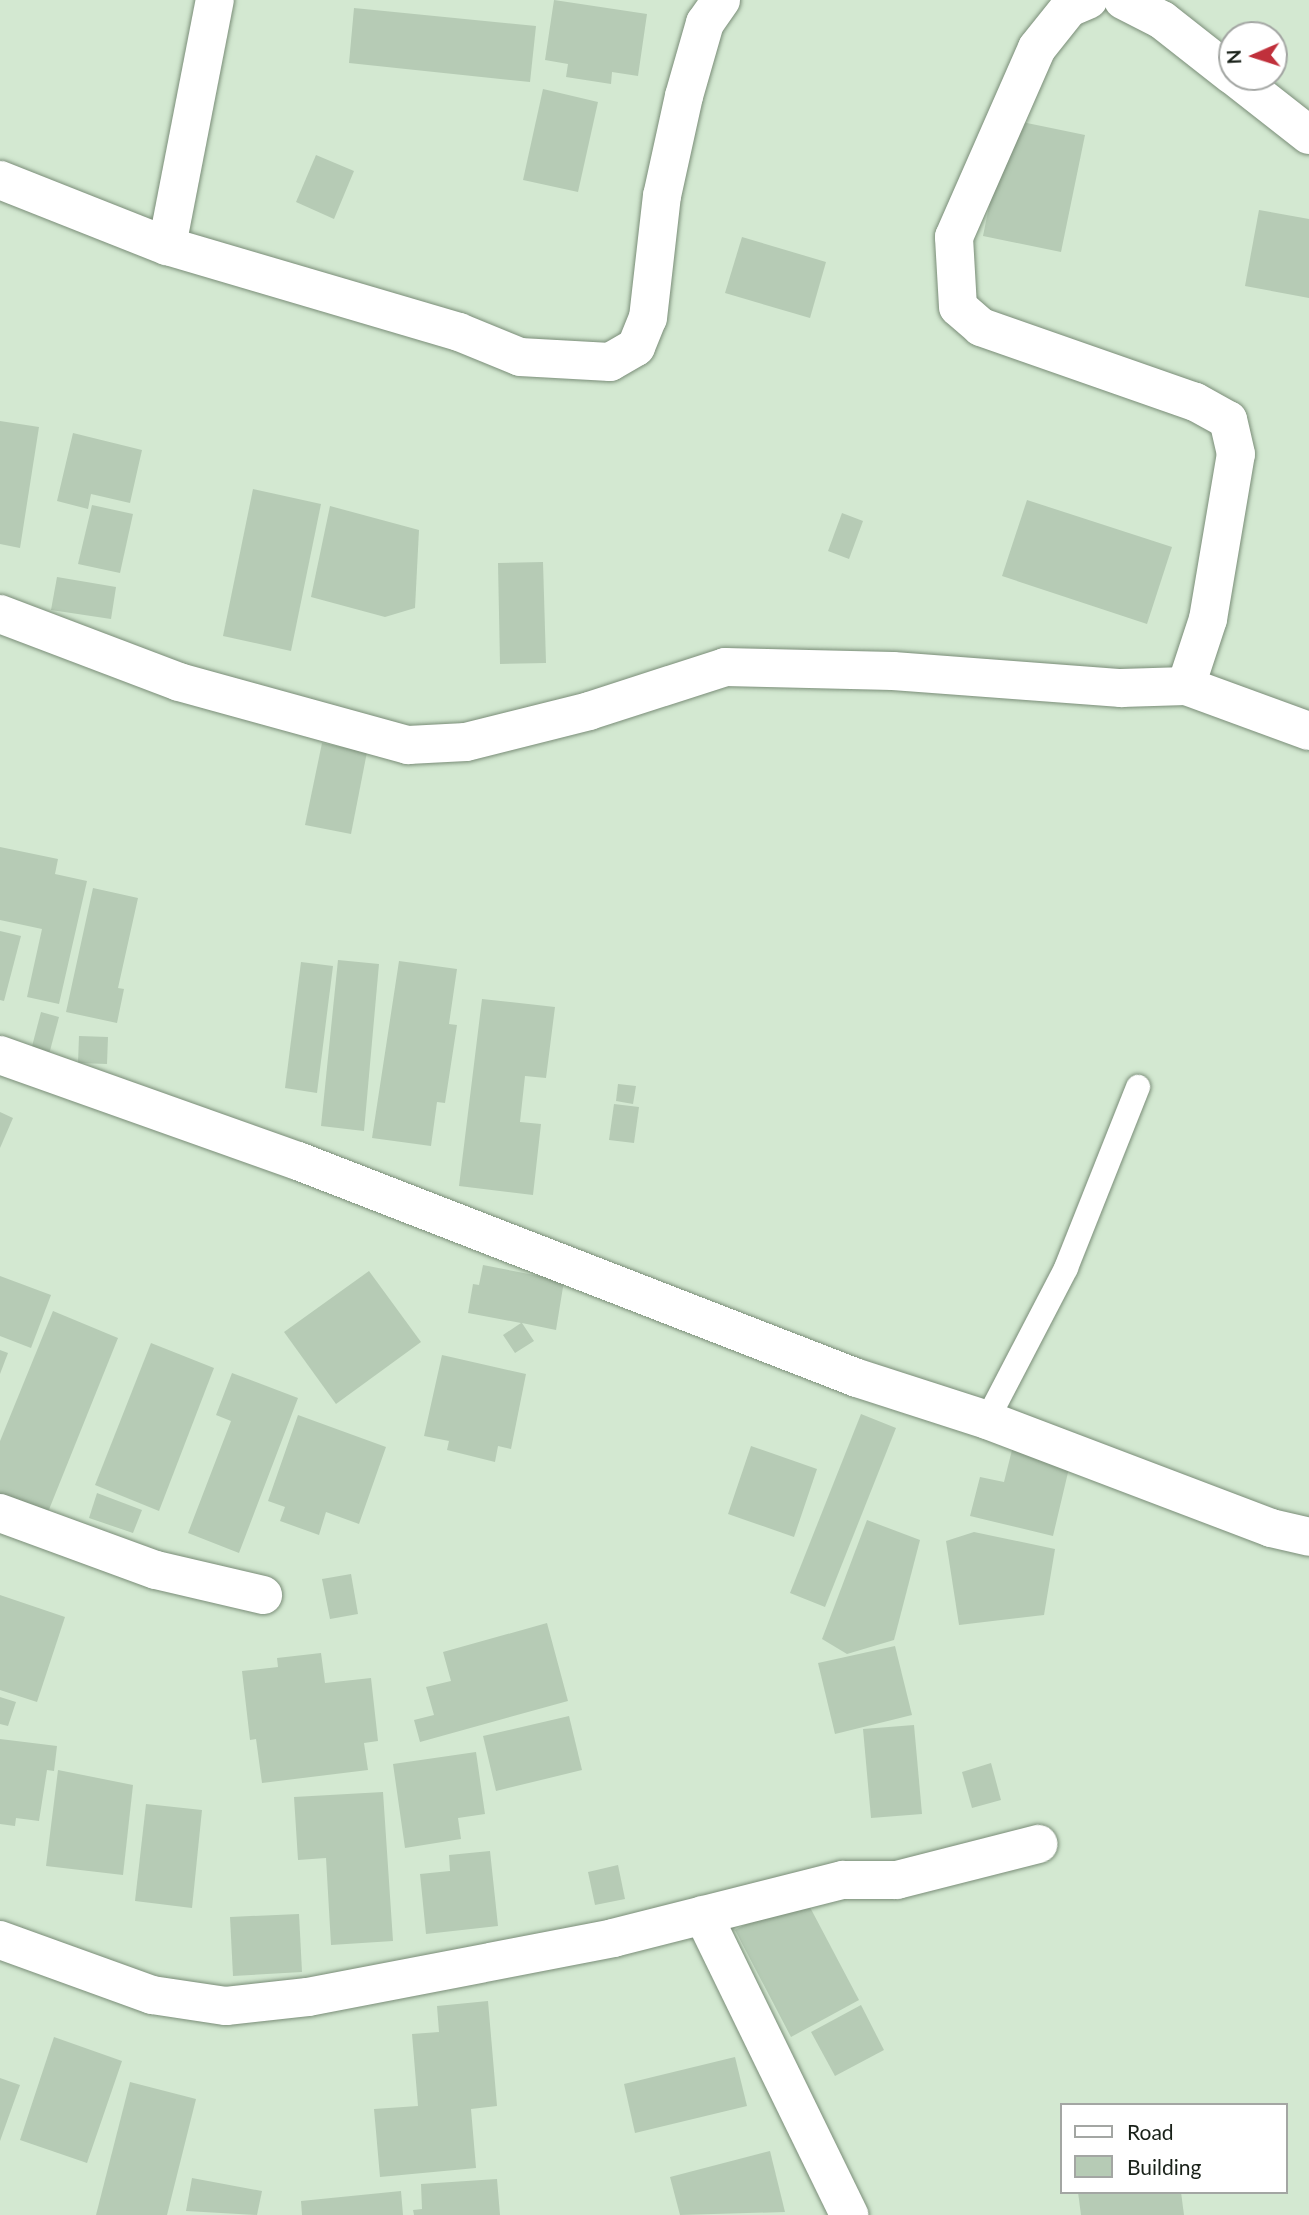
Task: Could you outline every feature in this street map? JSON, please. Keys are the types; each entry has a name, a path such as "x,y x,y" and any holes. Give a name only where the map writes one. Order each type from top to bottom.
{"street":[{"path":"167,246 215,0"},
{"path":"0,180 167,246 459,332 520,357 610,362 636,347 648,318 662,196 684,96 705,23 721,0"},
{"path":"1088,0 1069,8 1037,48 954,237 958,307 981,327 1195,402 1228,420 1236,454 1208,619 1186,685"},
{"path":"1123,0 1162,20 1218,64"},
{"path":"1252,91 1309,135"},
{"path":"0,614 179,682 408,746 478,739 589,711 724,667 893,671 1121,688 1186,685 1309,731"},
{"path":"0,1055 299,1161 857,1378 987,1420 1271,1528 1309,1537"},
{"path":"0,1513 156,1570 263,1595"},
{"path":"0,1940 152,1995 226,2006 307,1997 703,1915 843,1880 897,1880 1038,1844"},
{"path":"703,1915 849,2215"}],"lane":[{"path":"987,1420 1066,1268 1138,1087"}],"building":[{"path":"554,0 647,14 638,76 612,72 611,84 566,77 568,64 545,60"},
{"path":"354,8 536,26 530,82 349,63"},
{"path":"543,89 598,102 578,192 523,180"},
{"path":"1013,120 1085,135 1061,252 983,236 1001,147"},
{"path":"316,155 354,171 334,219 296,202"},
{"path":"1259,210 1309,219 1309,298 1245,286"},
{"path":"742,237 826,262 810,318 725,293"},
{"path":"0,421 39,427 20,548 0,544"},
{"path":"73,433 142,450 130,503 91,494 88,509 57,501"},
{"path":"253,489 321,504 291,651 223,636"},
{"path":"1027,500 1172,547 1147,624 1002,576"},
{"path":"92,505 133,514 120,573 78,564"},
{"path":"330,506 419,530 415,608 385,617 311,597"},
{"path":"842,513 863,521 849,559 828,551"},
{"path":"543,562 546,663 500,664 498,563"},
{"path":"57,577 116,587 111,619 51,610"},
{"path":"322,743 367,752 351,834 305,825"},
{"path":"0,847 58,859 55,874 87,881 59,1004 27,997 42,929 0,920"},
{"path":"93,888 138,898 118,988 124,989 117,1023 66,1012"},
{"path":"0,931 21,936 4,1001 0,1000"},
{"path":"338,960 379,964 364,1131 321,1126"},
{"path":"399,961 457,969 449,1024 457,1025 445,1103 437,1102 431,1146 372,1138"},
{"path":"301,962 333,966 317,1093 285,1088"},
{"path":"482,999 555,1007 546,1078 525,1076 520,1122 541,1124 533,1195 459,1186"},
{"path":"41,1012 59,1017 48,1058 30,1054"},
{"path":"79,1036 108,1037 107,1064 78,1063"},
{"path":"618,1084 636,1086 633,1104 616,1101"},
{"path":"614,1104 639,1107 634,1143 609,1140"},
{"path":"0,1112 13,1118 0,1148"},
{"path":"483,1265 564,1281 556,1330 522,1323 534,1341 515,1353 503,1335 521,1323 468,1313 473,1284 479,1285"},
{"path":"369,1271 421,1342 336,1404 284,1332"},
{"path":"0,1276 51,1295 31,1348 0,1336"},
{"path":"53,1311 118,1338 46,1517 0,1498 0,1441"},
{"path":"151,1343 214,1368 159,1511 95,1485"},
{"path":"0,1350 8,1353 0,1374"},
{"path":"442,1355 526,1374 511,1449 498,1446 495,1462 447,1450 449,1441 424,1436"},
{"path":"232,1373 298,1398 239,1553 188,1533 231,1421 216,1415"},
{"path":"861,1414 896,1428 825,1607 790,1593"},
{"path":"298,1415 386,1447 359,1524 326,1512 319,1535 280,1521 285,1507 268,1501"},
{"path":"751,1446 817,1469 794,1537 728,1514"},
{"path":"1012,1450 1070,1464 1053,1536 970,1516 980,1477 1004,1482"},
{"path":"97,1493 142,1510 133,1533 89,1518"},
{"path":"867,1520 920,1540 894,1640 847,1654 822,1639"},
{"path":"974,1532 1055,1549 1044,1615 959,1625 946,1541"},
{"path":"351,1574 358,1614 330,1619 322,1579"},
{"path":"0,1595 65,1617 37,1702 0,1690"},
{"path":"547,1623 568,1701 420,1742 414,1720 434,1715 426,1687 451,1681 443,1652"},
{"path":"895,1646 912,1715 835,1734 818,1663"},
{"path":"321,1653 325,1683 371,1678 378,1741 364,1743 368,1770 262,1783 256,1739 250,1740 242,1671 278,1667 277,1658"},
{"path":"0,1697 16,1702 8,1726 0,1724"},
{"path":"569,1716 582,1770 496,1791 483,1736"},
{"path":"914,1725 922,1814 871,1818 863,1729"},
{"path":"0,1739 57,1746 54,1771 47,1770 39,1821 16,1818 15,1826 0,1824"},
{"path":"476,1752 485,1814 458,1818 461,1839 405,1848 393,1764"},
{"path":"991,1763 1001,1800 972,1808 962,1772"},
{"path":"58,1770 133,1785 123,1875 46,1866"},
{"path":"383,1792 393,1941 331,1945 326,1858 298,1860 294,1797"},
{"path":"146,1804 202,1810 192,1908 135,1901"},
{"path":"490,1851 498,1926 426,1934 420,1874 450,1871 449,1855"},
{"path":"618,1865 625,1899 595,1905 588,1872"},
{"path":"803,1894 859,2000 791,2037 735,1930"},
{"path":"299,1914 302,1972 233,1976 230,1917"},
{"path":"488,2001 497,2106 471,2109 476,2168 380,2177 374,2109 418,2106 412,2034 439,2032 437,2006"},
{"path":"861,2005 884,2050 835,2076 811,2032"},
{"path":"54,2037 122,2061 87,2163 20,2140"},
{"path":"735,2057 747,2106 635,2133 624,2084"},
{"path":"0,2078 20,2085 0,2141"},
{"path":"130,2082 196,2099 167,2215 96,2215"},
{"path":"770,2151 785,2212 680,2215 670,2177"},
{"path":"192,2178 262,2191 257,2215 186,2211"},
{"path":"497,2179 500,2215 414,2215 413,2210 422,2209 421,2184"},
{"path":"401,2191 403,2215 302,2215 301,2201"},
{"path":"1078,2194 1181,2194 1184,2215 1081,2215"}]}
